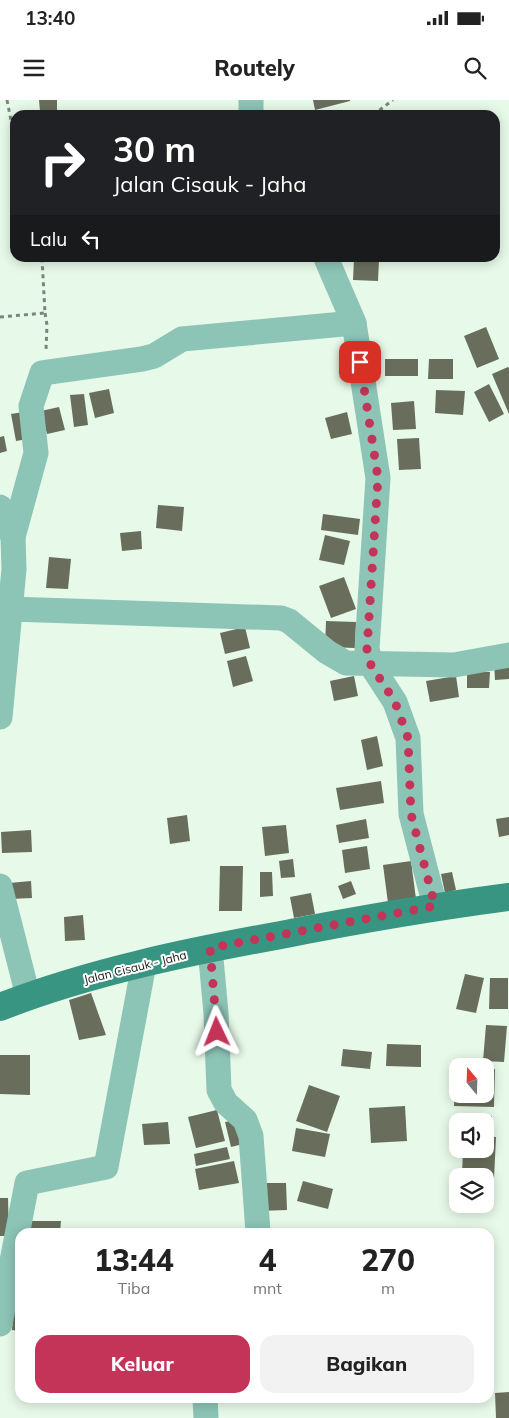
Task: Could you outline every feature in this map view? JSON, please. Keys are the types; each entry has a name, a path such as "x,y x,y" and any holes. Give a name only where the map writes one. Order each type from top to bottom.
{"main road":[{"name":"Jalan Cisauk - Jaha","path":"0,1008 28,996 80,980 210,948 435,906 509,899"}],"street":[{"path":"328,262 354,323 378,478 373,574 366,636 371,665 395,702 408,738 411,814 435,906"},
{"path":"0,717 11,609 13,537 36,453 31,406 42,373 142,360 154,356 182,339 354,323"},
{"path":"0,507 13,537"},
{"path":"11,609 282,618 290,621 327,652 346,663 371,665 454,665 509,656"},
{"path":"0,886 28,996"},
{"path":"210,948 210,965 216,1013 219,1090 226,1103 244,1120 251,1136 258,1228"},
{"path":"18,1228 27,1183 106,1167 144,964"},
{"path":"0,1324 15,1246"},
{"path":"205,1403 206,1418"}],"path":[{"path":"7,100 10,115"},
{"path":"380,110 393,100"},
{"path":"42,262 44,313 47,330 42,373"},
{"path":"0,317 44,313"}],"building":[{"path":"39,100 57,100 57,110 40,110"},
{"path":"313,100 350,100 350,101 315,110"},
{"path":"354,262 379,262 378,281 353,280"},
{"path":"486,327 499,359 477,368 464,336"},
{"path":"385,359 418,359 418,376 385,376"},
{"path":"429,359 453,359 453,379 428,379"},
{"path":"509,368 509,414 492,374"},
{"path":"489,384 504,414 489,422 474,392"},
{"path":"109,389 114,413 95,418 89,393"},
{"path":"436,390 465,391 463,415 435,413"},
{"path":"84,394 88,425 74,427 70,395"},
{"path":"414,401 416,429 393,430 391,403"},
{"path":"59,407 65,430 47,434 41,411"},
{"path":"29,411 34,438 16,441 11,414"},
{"path":"347,412 352,434 331,439 325,418"},
{"path":"4,436 7,451 0,453 0,437"},
{"path":"419,438 421,469 399,470 397,439"},
{"path":"158,505 184,507 182,531 156,528"},
{"path":"323,514 360,519 358,535 321,530"},
{"path":"141,531 142,549 122,551 120,533"},
{"path":"325,535 350,541 344,565 319,560"},
{"path":"49,557 71,559 68,589 46,588"},
{"path":"344,577 356,609 331,618 319,586"},
{"path":"326,621 356,622 355,648 325,647"},
{"path":"245,627 250,648 225,654 220,633"},
{"path":"246,656 253,681 233,687 227,661"},
{"path":"494,661 509,661 509,679 495,680"},
{"path":"467,672 490,672 489,688 467,688"},
{"path":"354,676 358,696 334,701 330,681"},
{"path":"456,676 459,697 430,702 426,681"},
{"path":"377,736 383,766 367,770 361,740"},
{"path":"381,781 384,803 340,810 336,788"},
{"path":"187,815 190,841 170,844 167,818"},
{"path":"509,817 509,835 499,837 496,819"},
{"path":"366,819 369,838 339,843 336,825"},
{"path":"286,825 289,853 265,856 262,827"},
{"path":"31,830 32,852 2,853 1,832"},
{"path":"367,846 370,869 345,873 342,850"},
{"path":"293,859 295,877 281,878 279,861"},
{"path":"411,861 416,899 388,903 383,865"},
{"path":"220,866 243,866 242,911 219,911"},
{"path":"260,872 272,872 273,896 260,897"},
{"path":"452,872 456,890 445,893 441,874"},
{"path":"31,881 32,898 10,899 9,883"},
{"path":"351,881 356,894 343,899 338,886"},
{"path":"311,893 315,914 294,918 290,897"},
{"path":"83,915 85,940 65,941 64,917"},
{"path":"465,974 484,978 476,1013 456,1009"},
{"path":"490,978 508,978 508,1009 489,1009"},
{"path":"91,993 106,1035 79,1040 69,1000"},
{"path":"486,1025 507,1026 504,1062 494,1062 494,1058 483,1058"},
{"path":"387,1044 421,1045 421,1067 386,1066"},
{"path":"343,1049 372,1052 370,1069 341,1066"},
{"path":"0,1055 30,1055 30,1095 0,1094"},
{"path":"495,1069 494,1107 454,1106 454,1103 494,1103"},
{"path":"309,1085 340,1096 327,1132 296,1121"},
{"path":"405,1106 407,1141 371,1143 369,1108"},
{"path":"217,1110 225,1141 196,1148 188,1117"},
{"path":"242,1119 247,1143 231,1147 225,1122"},
{"path":"168,1122 170,1144 144,1145 142,1124"},
{"path":"296,1128 330,1134 325,1157 292,1151"},
{"path":"494,1137 496,1137 494,1179 494,1168 462,1168 463,1158 494,1158"},
{"path":"227,1147 230,1159 196,1166 194,1154"},
{"path":"234,1161 239,1183 199,1190 195,1169"},
{"path":"303,1181 333,1189 328,1209 297,1201"},
{"path":"259,1183 286,1183 287,1210 259,1211"},
{"path":"0,1198 8,1198 9,1236 0,1236"},
{"path":"22,1221 61,1221 60,1228 21,1228"},
{"path":"15,1297 15,1330 12,1330"},
{"path":"509,1392 509,1418 496,1418 495,1393"}],"route":[{"path":"217,1032 210,948 435,906 411,814 408,738 395,702 371,665 367,649 366,636 373,574 378,478 360,362"}]}
